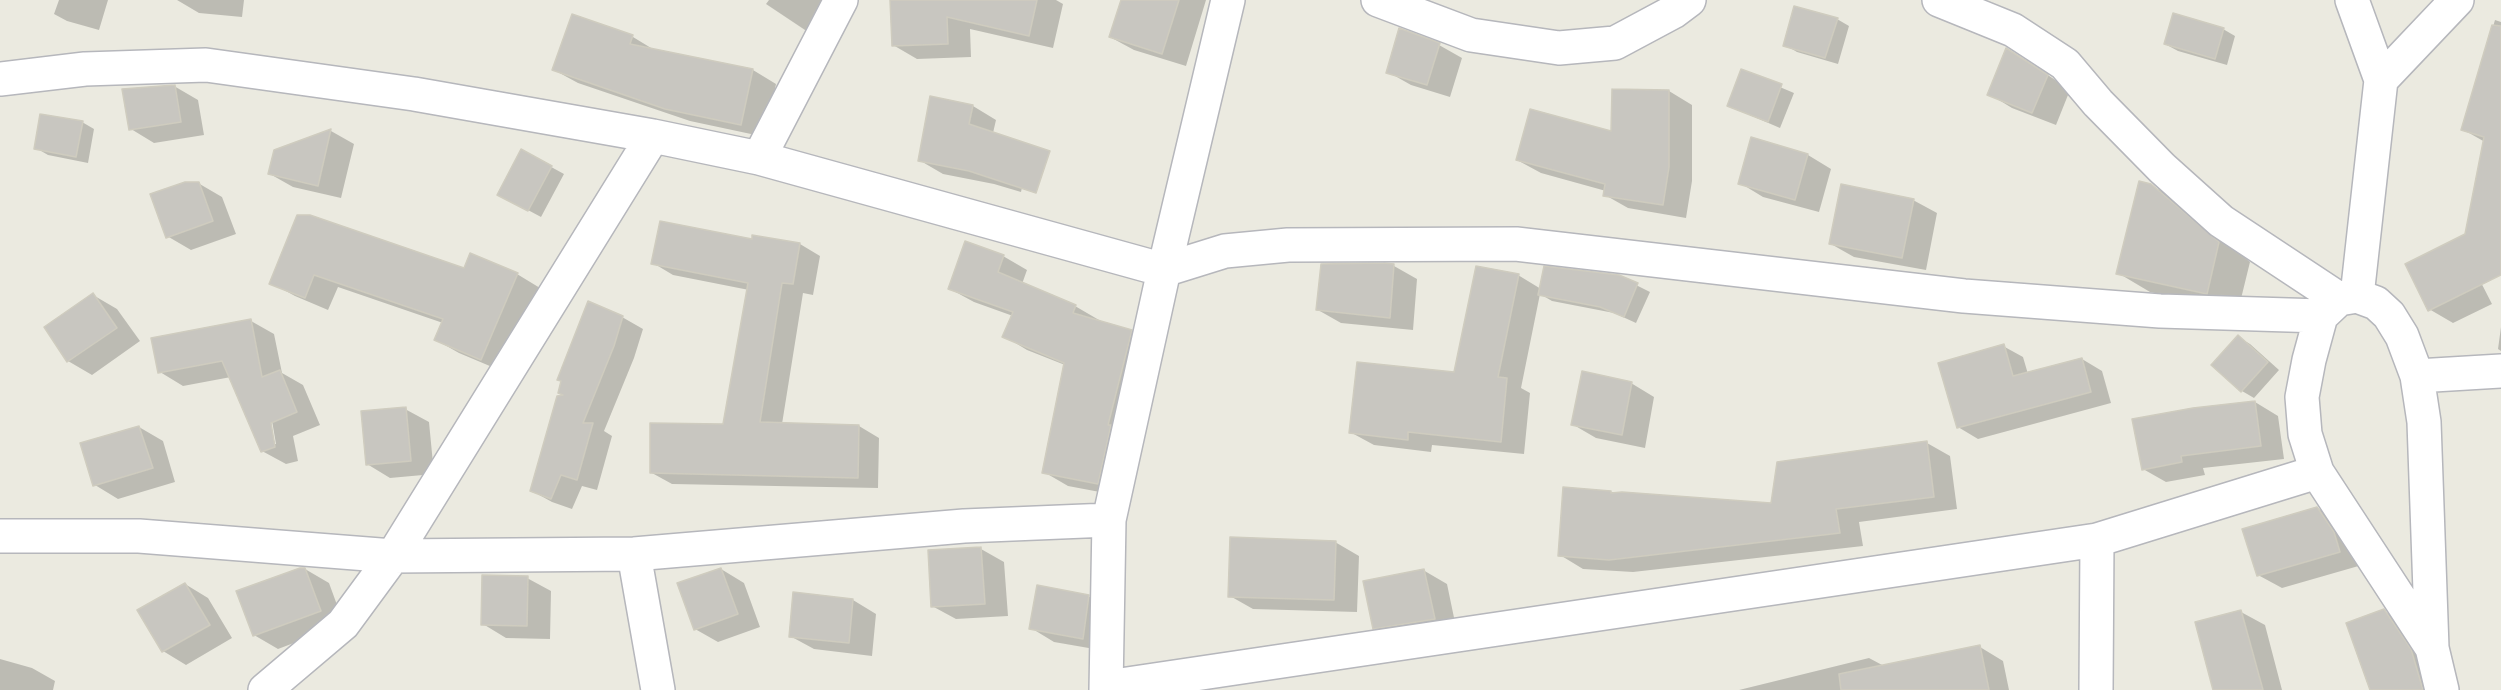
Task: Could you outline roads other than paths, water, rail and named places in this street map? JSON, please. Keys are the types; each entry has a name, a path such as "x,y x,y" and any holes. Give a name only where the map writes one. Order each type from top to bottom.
{"street":[{"path":"759,158 841,0"},
{"path":"1228,0 1164,270 1109,520 1106,689 2097,540 2317,472"},
{"path":"1378,0 1471,35 1559,48 1615,43 1673,12 1689,0"},
{"path":"1939,0 2013,30 2065,64 2098,103 2162,168 2221,221 2339,303"},
{"path":"2352,0 2380,80 2339,303 2309,360 2302,397 2305,434 2317,472 2432,648"},
{"path":"2380,80 2457,0"},
{"path":"0,79 85,69 206,65 414,94 653,136 759,158 1164,270 1225,251 1288,245 1516,244 1964,296 2160,311 2376,303 2389,315 2402,336 2417,376 2424,422 2432,648 2442,690"},
{"path":"265,690 343,624 393,556 653,136"},
{"path":"2417,376 2501,371"},
{"path":"0,536 139,536 393,556 634,554 964,526 1109,520"},
{"path":"2096,690 2097,540"},
{"path":"634,554 658,690"}]}
